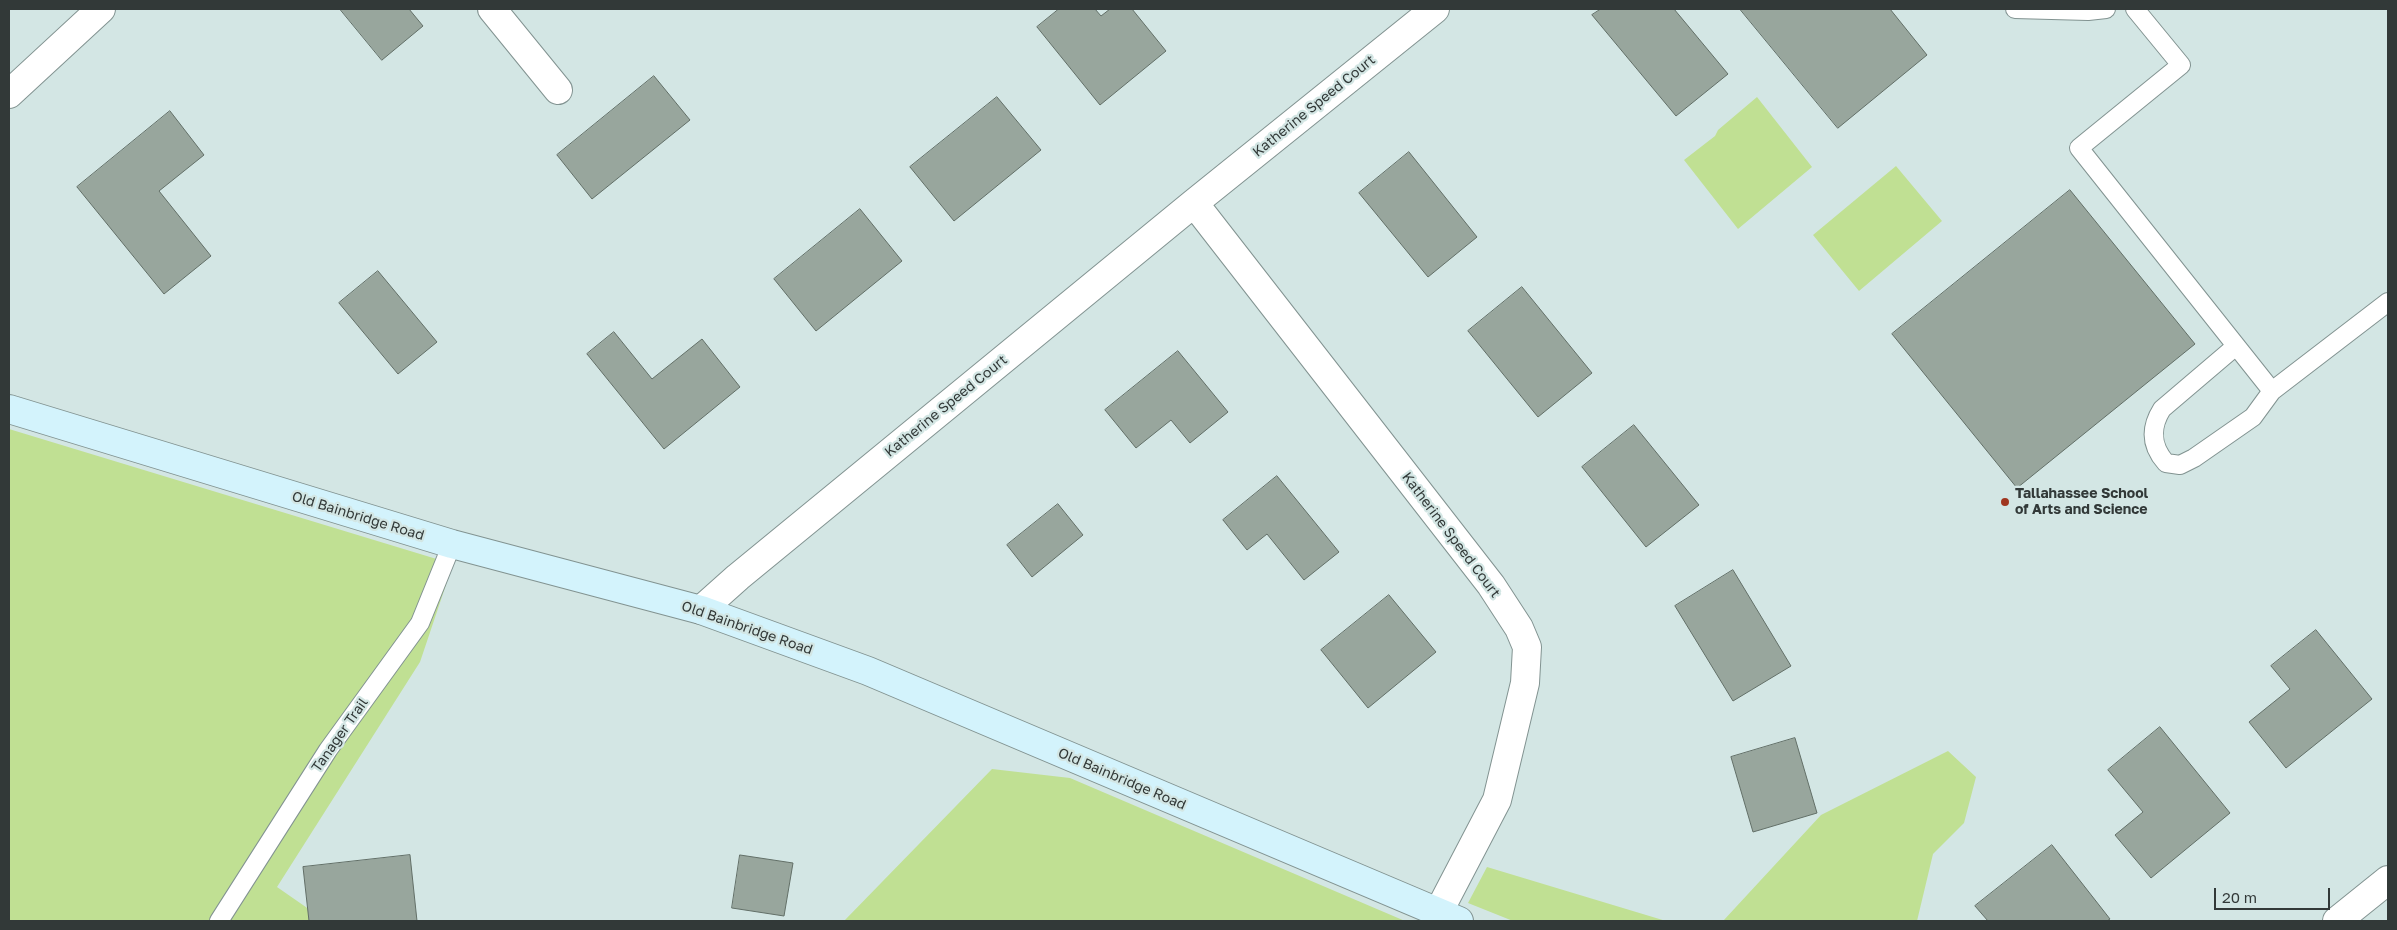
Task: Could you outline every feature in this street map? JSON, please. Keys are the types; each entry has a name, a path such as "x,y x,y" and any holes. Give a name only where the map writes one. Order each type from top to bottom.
{"main road":[{"name":"Old Bainbridge Road","path":"9,409 452,544 701,610 868,671 1448,917"}],"street":[{"path":"9,94 101,9"},
{"path":"492,9 558,90"},
{"name":"Katherine Speed Court","path":"701,610 738,577 1194,203 1435,9"},
{"name":"Katherine Speed Court","path":"1194,203 1491,585 1519,628 1527,647 1525,683 1497,800 1448,917"},
{"path":"2337,921 2388,880"}],"lane":[{"path":"2015,9 2088,11 2106,9"},
{"path":"2136,9 2181,65 2079,148 2272,391"},
{"path":"2236,346 2162,409 2156,418 2153,442 2157,454 2166,463 2180,465 2194,458 2253,417 2272,391 2388,302"},
{"name":"Tanager Trail","path":"219,921 328,750 420,623 452,544"}],"green space":[{"path":"1757,97 1812,167 1738,229 1684,160 1715,136 1718,130"},
{"path":"1896,166 1942,221 1859,291 1813,235"},
{"path":"9,429 453,564 420,662 277,887 326,921 9,921"},
{"path":"1948,751 1976,777 1964,823 1933,854 1917,921 1723,921 1821,815"},
{"path":"992,769 1070,778 1405,921 844,921"},
{"path":"1487,867 1666,921 1513,921 1468,903"}],"building":[{"path":"340,9 409,9 423,26 382,60"},
{"path":"1059,9 1095,9 1101,16 1110,9 1132,9 1166,51 1100,105 1037,27"},
{"path":"1601,9 1674,9 1728,74 1676,116 1592,15"},
{"path":"1740,9 1890,9 1927,55 1838,128"},
{"path":"654,76 690,120 592,199 557,155"},
{"path":"997,97 1041,150 954,221 910,167"},
{"path":"170,111 204,155 159,191 211,256 164,294 77,187"},
{"path":"1409,152 1477,237 1428,277 1359,193"},
{"path":"2070,190 2195,344 2017,488 1892,334"},
{"path":"860,209 902,261 816,331 774,279"},
{"path":"378,271 437,342 398,374 339,303"},
{"path":"1522,287 1592,373 1538,417 1468,331"},
{"path":"614,332 652,379 702,339 740,387 664,449 587,354"},
{"path":"1178,351 1228,412 1190,443 1171,420 1136,448 1105,410"},
{"path":"1634,425 1699,505 1646,547 1582,467"},
{"path":"1277,476 1339,552 1304,580 1267,534 1247,550 1223,520"},
{"path":"1058,504 1083,535 1032,577 1007,545"},
{"path":"1733,570 1791,666 1733,701 1675,606"},
{"path":"1389,595 1436,652 1368,708 1321,650"},
{"path":"2316,630 2372,699 2286,768 2249,722 2290,689 2271,666"},
{"path":"2160,727 2230,813 2151,878 2115,835 2143,812 2108,770"},
{"path":"1795,738 1817,813 1753,832 1731,757"},
{"path":"2052,845 2110,919 2107,921 1988,921 1975,906"},
{"path":"410,855 417,921 309,921 303,867"},
{"path":"740,855 793,863 784,916 732,908"}],"place":[{"name":"Tallahassee School of Arts and Science","path":"2005,502"}]}
